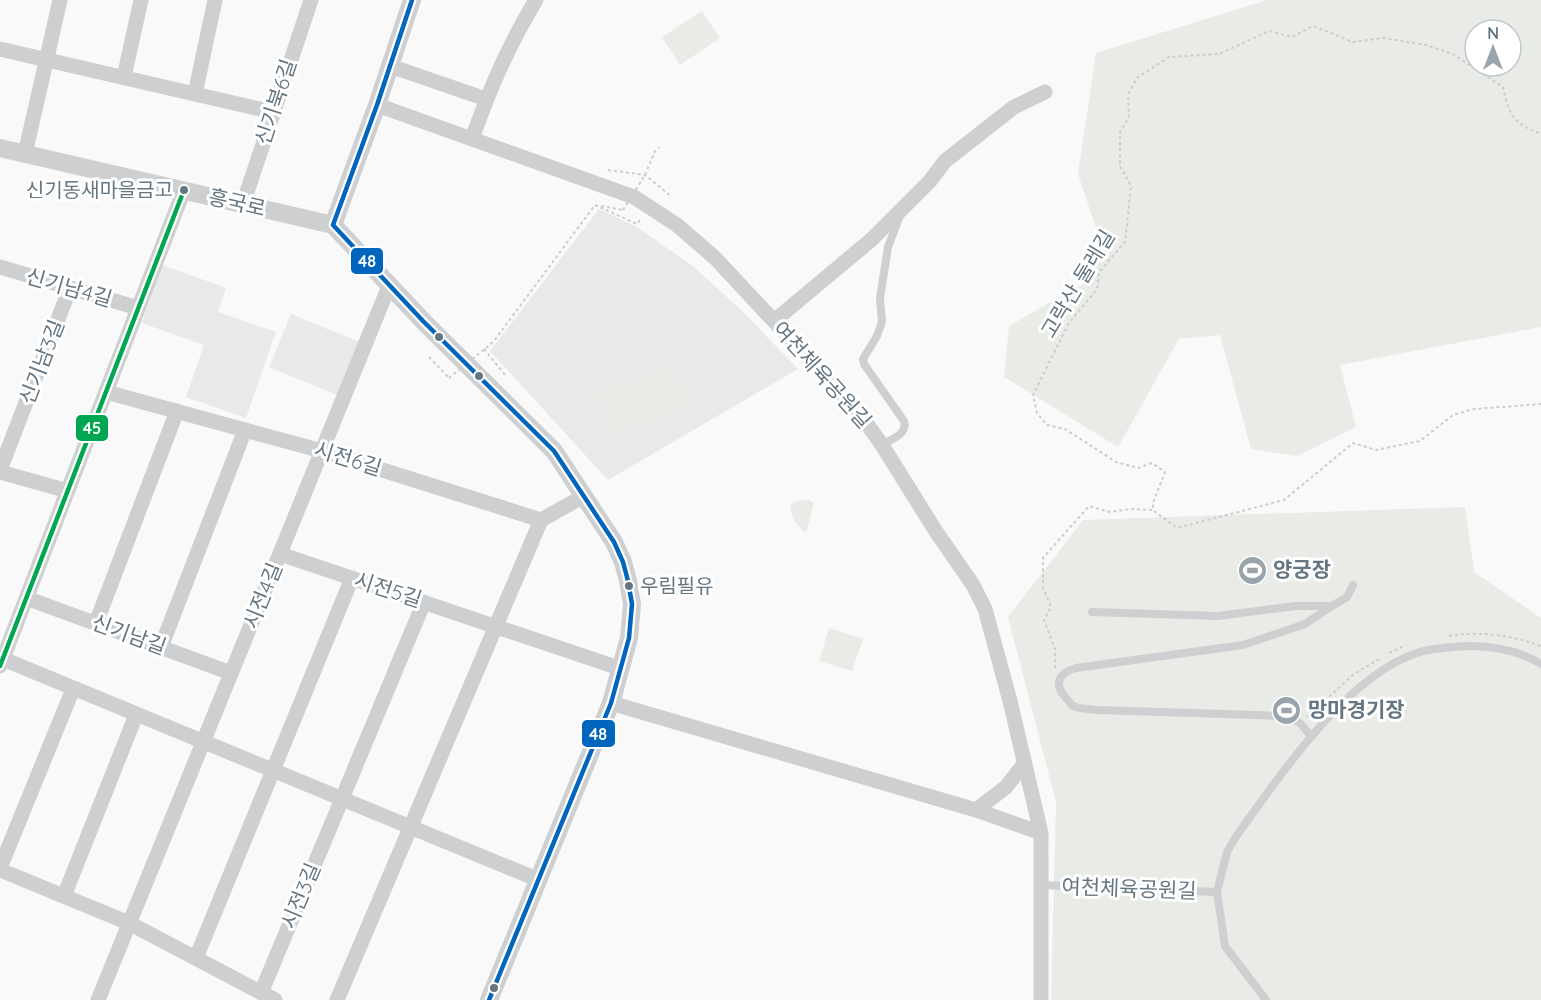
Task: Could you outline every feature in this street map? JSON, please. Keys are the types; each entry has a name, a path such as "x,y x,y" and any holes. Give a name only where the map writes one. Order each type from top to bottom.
{"street":[{"path":"25,154 60,0"},
{"path":"124,77 141,0"},
{"path":"195,94 215,0"},
{"name":"신기북6길","path":"243,204 311,0"},
{"path":"412,0 333,225 389,286 554,451 614,542 623,562 632,604 632,621 622,669 611,703 489,1000"},
{"path":"472,139 486,99 510,44 536,0"},
{"path":"0,49 273,112"},
{"path":"390,66 486,99"},
{"path":"774,321 872,240 930,181 945,161 1014,107 1045,92"},
{"name":"여천체육공원길","path":"377,105 634,197 677,225 700,245 858,411 882,445 922,512 973,585 986,609 1041,833 1041,1000"},
{"name":"흥국로","path":"0,148 333,225"},
{"path":"184,190 26,598 6,631 1,663 136,714 539,880"},
{"name":"신기남4길","path":"1,270 138,308"},
{"name":"시전4길","path":"203,742 389,286"},
{"name":"신기남3길","path":"68,491 0,471 70,288"},
{"name":"시전6길","path":"106,392 322,451 541,520"},
{"path":"96,623 177,411"},
{"path":"161,647 245,430"},
{"path":"337,1000 541,520 584,496"},
{"name":"시전5길","path":"280,554 622,669"},
{"path":"196,958 352,578"},
{"name":"신기남길","path":"26,598 231,673"},
{"path":"341,799 424,602"},
{"name":"시전3길","path":"73,689 0,869 129,923 268,996 341,799"},
{"path":"611,703 976,810 1041,833"},
{"path":"64,896 136,714"},
{"path":"98,1000 203,742"},
{"path":"976,810 1006,787 1024,764"}],"lane":[{"path":"882,445 904,430 904,421 864,364 863,359 877,336 882,322 880,298 888,247 890,237 903,209"},
{"path":"1311,736 1300,723 1285,716 1097,710 1073,706 1061,693 1060,677 1067,670 1076,668 1243,645 1305,624 1347,597 1353,585"},
{"path":"1092,612 1218,616 1296,606 1332,606"},
{"name":"여천체육공원길","path":"1266,1000 1225,945 1217,892 1227,852 1237,835 1311,736 1353,692 1380,672 1416,653 1449,647 1481,646 1510,650 1541,664"},
{"name":"여천체육공원길","path":"1041,885 1217,892"}],"path":[{"name":"고락산 둘레길","path":"1154,510 1154,503 1165,472 1152,463 1138,468 1116,462 1065,429 1047,424 1037,413 1033,395 1069,323 1097,289 1099,272 1125,242 1131,186 1120,166 1120,132 1129,117 1128,93 1138,76 1169,57 1219,54 1269,31 1292,37 1313,26 1353,42 1383,39 1426,45 1453,54 1503,87 1509,111 1520,126 1541,134"},
{"path":"595,205 623,210 659,147"},
{"path":"608,170 645,175 672,197"},
{"path":"595,205 637,224 641,219"},
{"path":"429,357 448,378 494,341 595,205"},
{"path":"485,349 506,376"},
{"path":"1060,677 1056,673 1055,650 1044,620 1051,608 1043,588 1043,558 1089,506 1109,512 1131,509 1154,510 1177,528 1284,500 1353,443 1376,450 1420,441 1452,415 1474,409 1541,404"}],"shaded area":[{"path":"1267,0 1541,0 1541,327 1340,365 1356,427 1297,456 1251,449 1220,335 1179,339 1118,447 1004,377 1009,326 1084,283 1098,234 1078,174 1096,53"},
{"path":"702,11 720,38 680,65 662,37"},
{"path":"599,209 637,227 694,267 743,312 798,369 608,480 490,351"},
{"path":"162,265 226,288 218,312 276,332 246,418 186,397 204,345 142,323"},
{"path":"291,314 359,342 337,395 269,367"},
{"path":"674,367 689,409 610,436 596,393"},
{"path":"800,500 809,500 814,503 806,533 795,521 790,505"},
{"name":"망마경기장","path":"1465,507 1474,572 1541,618 1541,1000 1051,1000 1056,802 1008,617 1083,520"},
{"path":"829,628 863,639 852,671 819,661"}],"transit line":[{"name":"48","path":"412,0 333,225 423,321 554,451 614,542 623,562 632,604 629,638 611,703 489,1000"},
{"name":"45","path":"0,666 184,190"}],"place":[{"name":"신기동새마을금고","path":"184,190"},
{"name":"양궁장","path":"1252,570"},
{"name":"우림필유","path":"629,586"},
{"name":"망마경기장","path":"1287,710"}]}
